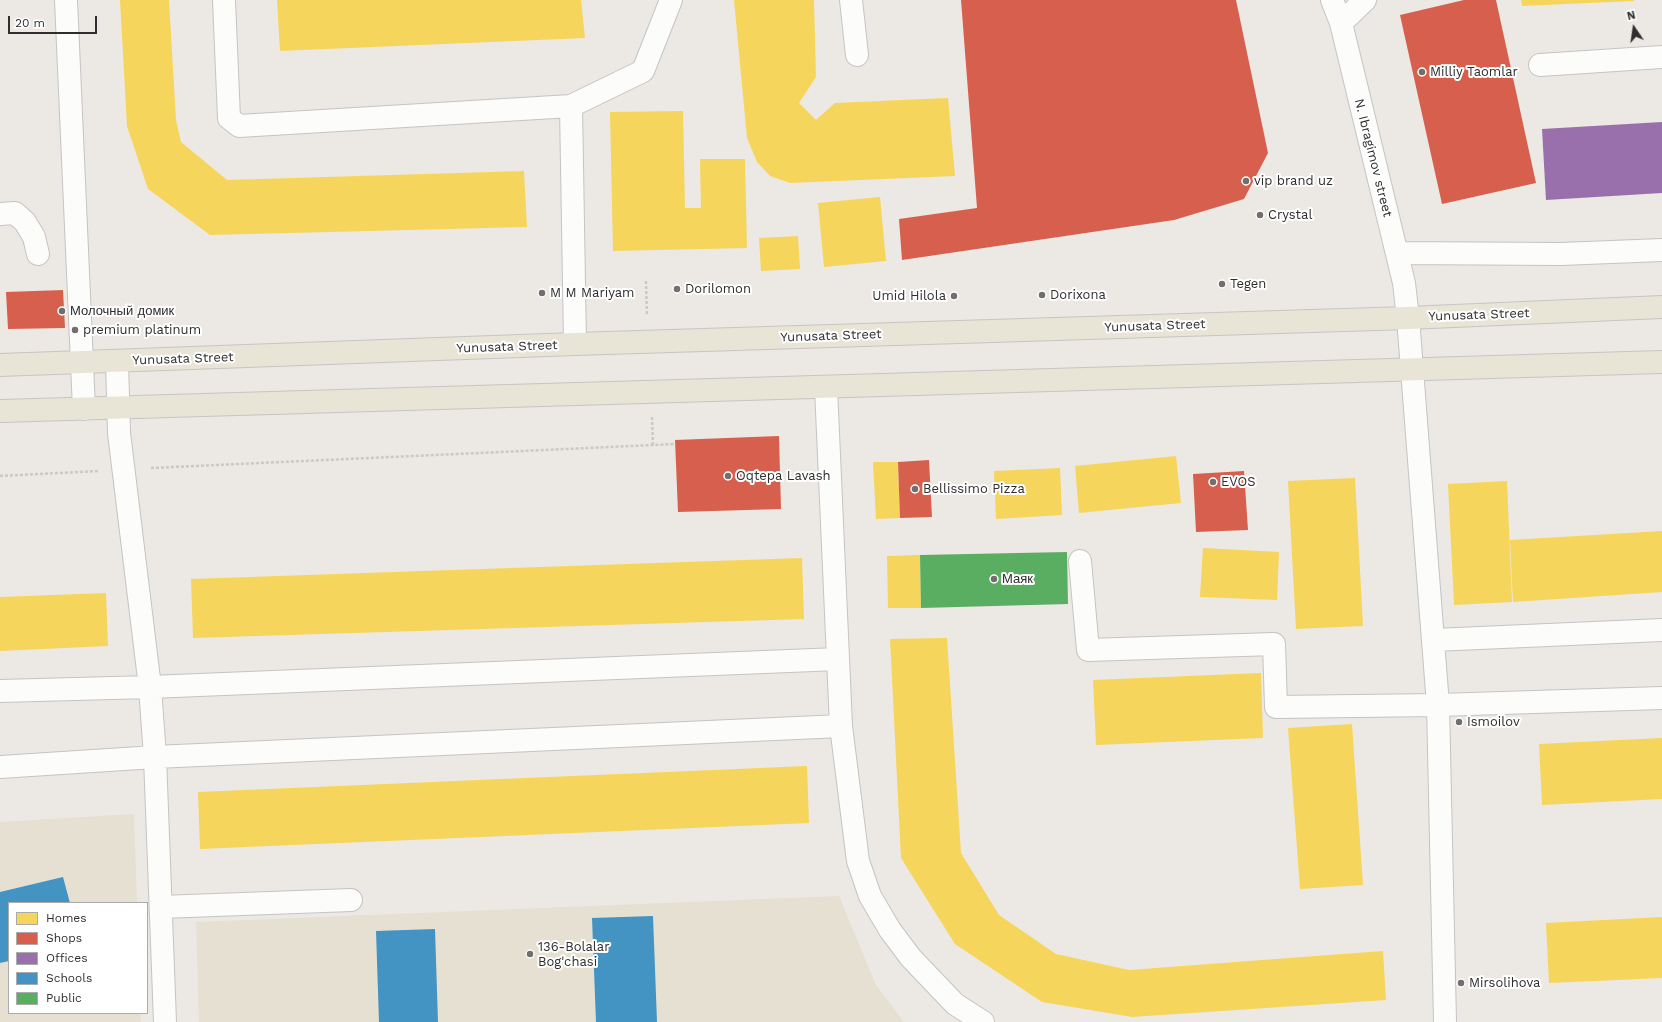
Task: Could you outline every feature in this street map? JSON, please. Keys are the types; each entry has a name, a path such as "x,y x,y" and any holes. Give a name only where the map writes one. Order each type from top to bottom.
{"main road":[{"name":"Yunusata Street","path":"0,365 575,344 1408,318 1662,307"},
{"path":"0,412 1662,362"}],"street":[{"path":"66,0 84,409"},
{"path":"224,0 229,118 239,126 571,106 643,71 671,0"},
{"path":"851,0 857,55"},
{"name":"N. Ibragimov street","path":"1332,0 1341,23 1404,283 1408,318 1438,705 1445,1022"},
{"path":"1341,23 1365,0"},
{"path":"1540,66 1662,57"},
{"path":"571,106 575,344"},
{"path":"0,214 15,213 25,222 34,237 38,254"},
{"path":"1396,254 1560,254 1662,250"},
{"path":"117,361 118,408 124,469 150,687 156,757 165,1022"},
{"path":"826,388 840,726 858,861 870,896 890,930 910,958 956,1004 983,1022"},
{"path":"1080,561 1088,650 1274,644 1276,707 1438,705 1662,698"},
{"path":"1434,640 1662,630"},
{"path":"0,691 150,687 838,659"},
{"path":"0,767 156,757 840,726"},
{"path":"161,907 351,900"}],"path":[{"path":"0,476 676,444"}],"shaded area":[{"path":"134,814 137,902 8,902 8,1014 140,1014 141,1022 0,1022 0,822"},
{"name":"136-Bolalar Bog'chasi","path":"839,896 876,985 904,1022 199,1022 196,922"}],"building: Homes":[{"path":"120,0 169,0 176,120 181,142 227,180 524,171 527,227 210,235 148,189 127,126"},
{"path":"277,0 581,0 585,38 280,51"},
{"path":"734,0 814,0 816,77 799,103 816,120 835,103 948,98 955,176 790,183 770,176 757,162 747,138"},
{"path":"1521,0 1634,0 1634,1 1522,6"},
{"path":"683,111 685,208 701,208 700,159 745,159 747,248 613,251 610,112"},
{"path":"880,197 886,261 824,267 818,203"},
{"path":"798,236 800,269 761,271 759,238"},
{"path":"1176,456 1181,503 1079,513 1075,466"},
{"path":"873,462 898,462 900,518 876,519"},
{"path":"1060,468 1062,515 996,519 994,471"},
{"path":"1355,478 1363,626 1296,629 1288,481"},
{"path":"1507,481 1512,602 1454,605 1448,484"},
{"path":"1662,531 1662,592 1513,602 1510,540"},
{"path":"1203,548 1279,552 1277,600 1200,597"},
{"path":"920,555 921,608 888,608 887,556"},
{"path":"802,558 804,619 193,638 191,579"},
{"path":"106,593 108,646 0,651 0,597"},
{"path":"947,638 961,853 999,915 1056,954 1129,970 1383,951 1386,1000 1132,1017 1042,1002 955,944 901,858 890,639"},
{"path":"1261,673 1263,738 1096,745 1093,680"},
{"path":"1352,724 1363,885 1300,889 1288,728"},
{"path":"1662,738 1662,799 1542,805 1539,744"},
{"path":"807,766 809,823 200,849 198,792"},
{"path":"1662,917 1662,978 1549,983 1546,923"}],"building: Shops":[{"path":"961,0 1236,0 1268,153 1244,199 1174,220 902,260 899,219 977,208"},
{"path":"1464,0 1496,0 1536,183 1442,204 1400,15"},
{"path":"63,290 65,328 8,329 6,292"},
{"name":"Oqtepa Lavash","path":"779,436 781,509 678,512 675,440"},
{"name":"Bellissimo Pizza","path":"929,460 932,517 900,518 898,462"},
{"path":"1244,471 1248,530 1196,532 1193,474"}],"building: Offices":[{"path":"1662,122 1662,193 1546,200 1542,129"}],"building: Schools":[{"path":"63,877 70,902 8,902 8,961 0,963 0,892"},
{"path":"653,916 657,1022 596,1022 592,918"},
{"path":"435,929 438,1022 379,1022 376,931"}],"building: Public":[{"name":"Маяк","path":"1067,552 1068,604 921,608 920,555"}],"place":[{"name":"Milliy Taomlar","path":"1422,72"},
{"name":"vip brand uz","path":"1246,181"},
{"name":"Crystal","path":"1260,215"},
{"name":"Tegen","path":"1222,284"},
{"name":"Dorilomon","path":"677,289"},
{"name":"M M Mariyam","path":"542,293"},
{"name":"Dorixona","path":"1042,295"},
{"name":"Umid Hilola","path":"954,296"},
{"name":"Молочный домик","path":"62,311"},
{"name":"premium platinum","path":"75,330"},
{"name":"Oqtepa Lavash","path":"728,476"},
{"name":"EVOS","path":"1213,482"},
{"name":"Bellissimo Pizza","path":"915,489"},
{"name":"Маяк","path":"994,579"},
{"name":"Ismoilov","path":"1459,722"},
{"name":"136-Bolalar Bog'chasi","path":"530,954"},
{"name":"Mirsolihova","path":"1461,983"}]}
